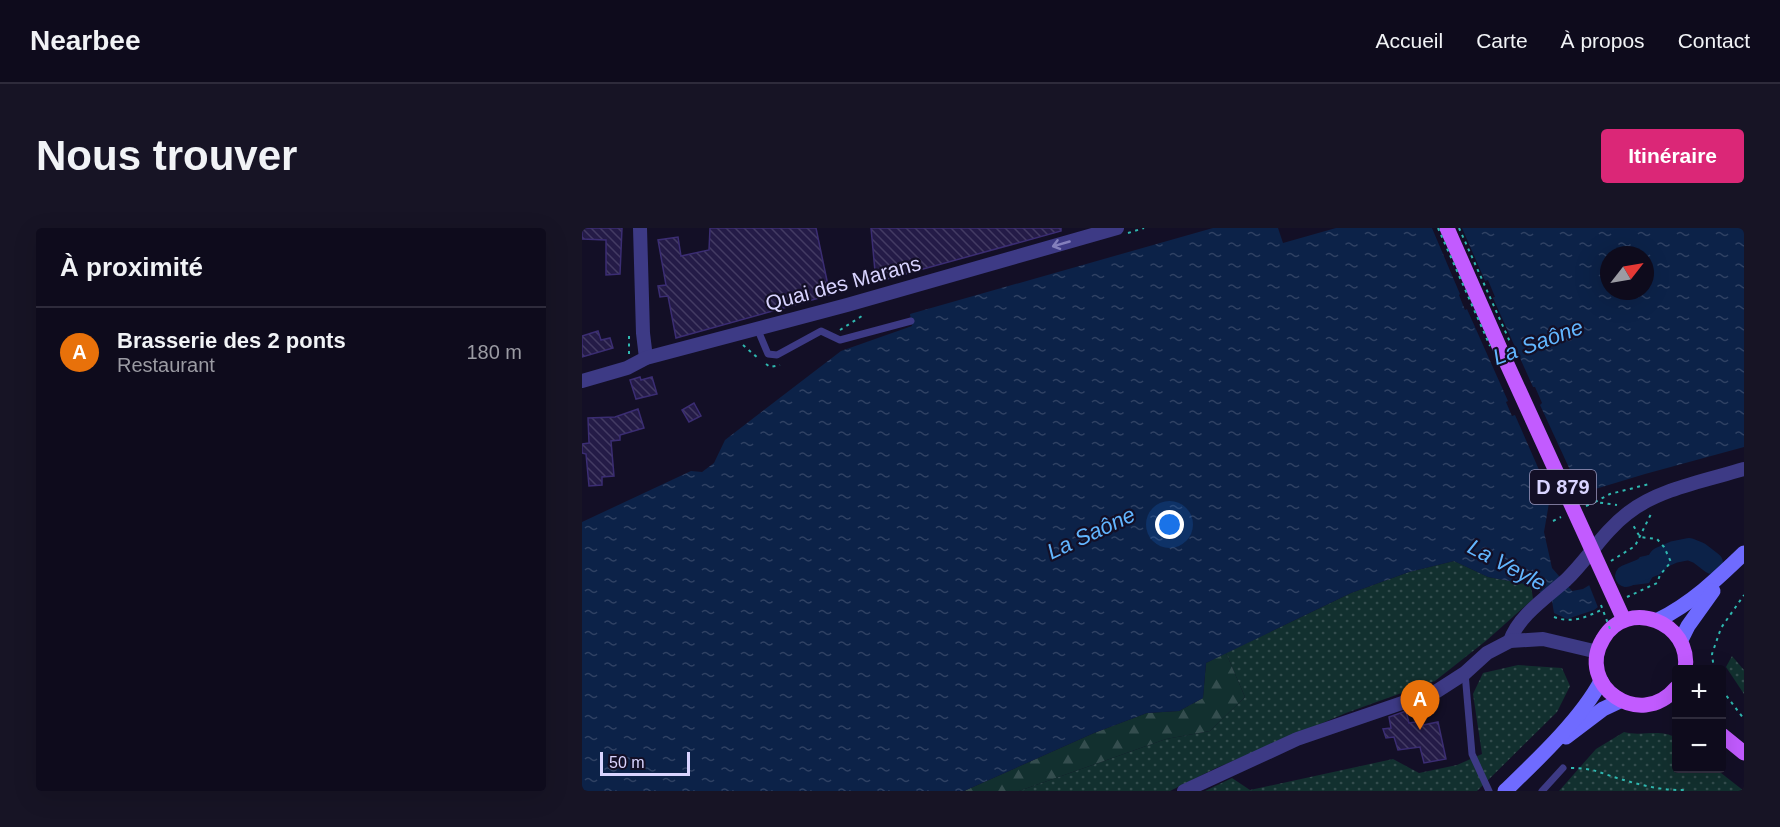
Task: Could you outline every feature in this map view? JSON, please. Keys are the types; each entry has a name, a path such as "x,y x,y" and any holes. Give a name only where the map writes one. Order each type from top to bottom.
{"main road":[{"name":"D 879","path":"1447,228 1624,620"},
{"path":"1658,620 1678,610 1699,595 1740,557"},
{"path":"1677,635 1694,617 1740,557"},
{"path":"1672,693 1659,702 1644,706 1620,701 1601,681 1597,667 1602,639 1610,629 1624,620 1650,617 1658,620 1677,635 1685,653 1685,665"},
{"path":"1505,791 1538,759 1593,697 1601,681"},
{"path":"1538,759 1604,709 1620,701"},
{"path":"1659,702 1672,704"},
{"path":"1726,738 1744,753"}],"street":[{"path":"640,228 643,333 646,358"},
{"name":"Quai des Marans","path":"582,381 627,368 646,358 757,328 864,307 1119,231"},
{"path":"1510,640 1520,622 1570,576 1627,513 1654,498 1744,469"},
{"path":"1184,791 1297,739 1437,691 1465,674 1487,653 1510,640 1543,639 1598,652"}],"lane":[{"path":"757,328 768,354 777,354 821,331 840,340 911,321"},
{"path":"1465,674 1472,754 1489,791"},
{"path":"1542,791 1563,768"}],"path":[{"path":"1119,231 1144,228"},
{"path":"829,336 864,307"},
{"path":"741,343 770,366 778,366 787,361"},
{"path":"1595,502 1610,494 1649,484"},
{"path":"1603,567 1635,546 1655,507 1654,498"},
{"path":"1664,548 1670,559"},
{"path":"1713,665 1712,654 1721,628 1744,595"},
{"path":"1726,695 1744,719"},
{"path":"1563,768 1590,768 1648,786 1669,790 1687,790"}],"green space":[{"path":"1454,561 1488,577 1531,585 1533,599 1487,640 1435,681 1346,713 1214,769 1170,791 1019,791 1166,739 1210,731 1245,697 1226,653 1351,593 1409,572"},
{"path":"1226,653 1245,697 1210,731 1166,739 1019,791 964,791 1094,733 1147,713 1179,711 1203,698 1206,663"},
{"path":"1732,656 1744,670 1744,694 1726,667"},
{"path":"1518,665 1562,668 1570,686 1557,712 1477,791 1205,791 1232,778 1250,790 1393,759 1419,773 1457,765 1482,754 1473,694 1483,673"},
{"path":"1624,732 1670,735 1672,736 1672,773 1721,773 1744,791 1559,791 1596,749"}],"water":[{"name":"La Saône","path":"1213,228 1278,228 1283,243 1336,228 1744,228 1744,447 1549,503 1544,532 1552,568 1572,591 1583,589 1609,573 1630,568 1640,557 1649,555 1657,569 1649,583 1626,586 1594,610 1567,619 1554,613 1552,601 1531,585 1488,577 1454,561 1409,572 1351,593 1206,663 1203,698 1179,711 1147,713 1094,733 964,791 582,791 582,522 691,471 702,472 714,463 725,440 841,351 912,326 910,314"}],"pier":[{"path":"1432,228 1462,228 1485,281 1488,280 1495,297 1493,298 1533,387 1535,387 1542,403 1540,405 1582,496 1554,504 1515,415 1512,416 1506,402 1508,401 1467,309 1465,310"},
{"path":"1615,568 1626,590 1599,610 1588,582 1607,570"}],"building":[{"path":"582,228 622,228 620,274 606,275 606,240 582,239"},
{"path":"710,228 816,228 830,295 676,338 668,296 660,297 658,286 666,285 658,240 678,237 681,256 709,250"},
{"path":"871,228 1061,228 1061,231 876,282"},
{"path":"598,331 601,340 610,338 613,348 582,357 582,336"},
{"path":"640,377 641,380 652,377 657,394 636,399 630,380"},
{"path":"694,403 701,416 689,422 682,410"},
{"path":"638,409 644,428 620,435 620,440 611,441 614,476 602,477 602,485 589,486 586,454 582,453 582,444 589,443 588,418 615,417"},
{"path":"1406,711 1409,723 1422,721 1423,725 1438,722 1446,759 1424,763 1420,747 1398,750 1394,737 1386,738 1383,729 1391,728 1389,717"}],"waterway":[{"name":"La Veyle","path":"1626,576 1656,564 1660,558 1689,549 1712,563"}],"place":[{"name":"Brasserie des 2 ponts","path":"1420,730"}]}
